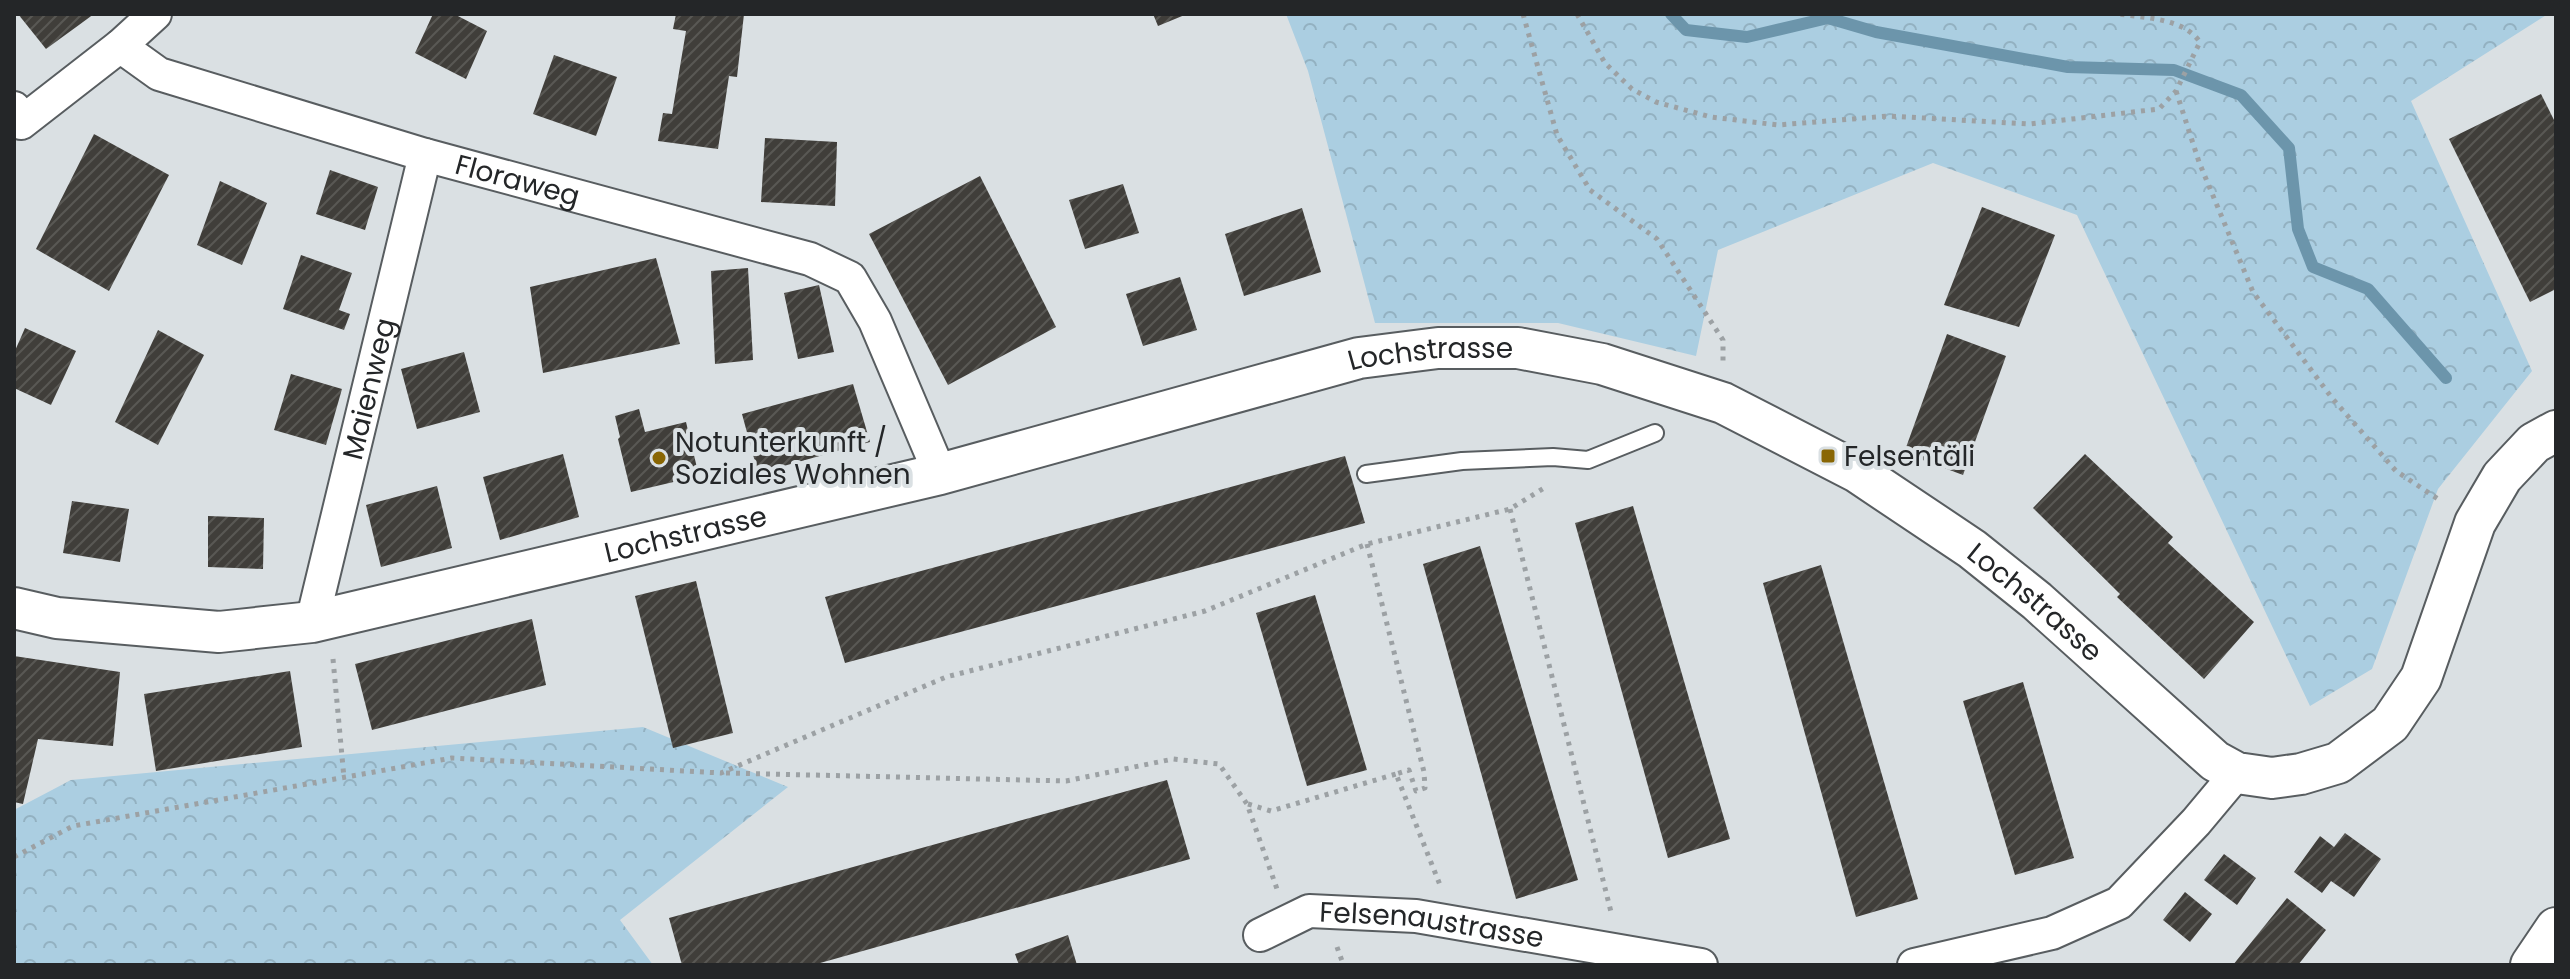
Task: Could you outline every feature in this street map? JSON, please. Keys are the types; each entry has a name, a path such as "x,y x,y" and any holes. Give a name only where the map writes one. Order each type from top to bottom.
{"street":[{"path":"16,124 120,46 155,14"},
{"name":"Floraweg","path":"120,46 159,74 425,155 810,259 850,278 875,321 940,474"},
{"name":"Maienweg","path":"320,620 425,155"},
{"name":"Lochstrasse","path":"14,608 57,618 219,632 320,620 940,474 1359,358 1438,348 1518,348 1588,362 1723,403 1857,472 1972,549 2037,601 2215,761 2237,773 2272,778 2301,774 2338,763 2390,724 2421,678 2475,523 2502,477 2534,443 2556,431"},
{"path":"1914,965 2052,933 2119,903 2196,822 2237,773"},
{"name":"Felsenaustrasse","path":"1260,935 1309,911 1416,916 1701,965"},
{"path":"2531,965 2556,928"}],"lane":[{"path":"1366,474 1462,461 1553,457 1588,460 1655,433"}],"path":[{"path":"1523,14 1557,135 1590,190 1657,239 1723,340 1723,403"},
{"path":"1577,14 1605,63 1632,89 1656,102 1711,117 1778,125 1889,116 2029,124 2159,109 2176,91 2200,42 2194,33 2166,21 2119,14"},
{"path":"2176,91 2199,162 2253,292 2332,398 2396,471 2475,523"},
{"path":"721,773 946,677 1205,611 1367,544 1510,509 1588,460"},
{"path":"1510,509 1622,952"},
{"path":"1247,804 1271,811 1409,770 1416,791 1425,788 1424,772 1367,544"},
{"path":"320,620 344,778"},
{"path":"14,857 73,826 452,758 721,773 1066,781 1173,759 1219,764 1247,804 1289,922"},
{"path":"1396,774 1455,923"}],"green space":[{"path":"1286,14 2548,14 2411,101 2532,371 2438,489 2372,669 2310,706 2077,215 1933,163 1718,250 1696,356 1558,323 1375,323 1308,71"},
{"path":"643,727 788,787 620,920 653,965 14,965 14,810 71,780"}],"building":[{"path":"18,14 94,14 46,49"},
{"path":"433,14 454,14 487,31 466,79 415,53"},
{"path":"676,14 744,14 737,77 729,76 718,149 658,141 663,113 672,114 686,31 673,29"},
{"path":"1153,14 1187,14 1158,26"},
{"path":"554,55 617,77 596,136 533,114"},
{"path":"2541,94 2556,124 2556,289 2530,302 2449,139"},
{"path":"94,134 169,175 109,291 36,249"},
{"path":"765,138 837,142 835,206 761,202"},
{"path":"330,170 378,187 365,230 316,214"},
{"path":"980,176 1056,327 948,385 869,234"},
{"path":"220,181 267,203 242,265 197,245"},
{"path":"1123,184 1139,233 1085,249 1069,200"},
{"path":"1982,207 2055,235 2019,327 1944,305"},
{"path":"1302,208 1321,272 1244,296 1225,234"},
{"path":"301,255 352,273 339,310 350,314 344,330 283,309"},
{"path":"656,258 680,344 543,373 530,287"},
{"path":"748,268 753,360 715,364 711,271"},
{"path":"1180,277 1197,330 1143,346 1126,294"},
{"path":"819,285 834,352 798,359 784,293"},
{"path":"25,328 76,351 51,405 14,388 14,353"},
{"path":"158,330 204,355 158,445 115,422"},
{"path":"1947,334 2006,356 1963,475 1904,453"},
{"path":"464,352 480,412 417,429 401,369"},
{"path":"291,374 342,389 326,445 274,430"},
{"path":"853,384 870,442 758,473 742,414"},
{"name":"Notunterkunft / Soziales Wohnen","path":"639,409 645,432 686,422 699,476 631,492 615,416"},
{"path":"563,454 579,517 500,540 483,477"},
{"path":"2085,454 2173,537 2168,543 2254,622 2204,679 2117,597 2120,594 2033,508"},
{"path":"1345,456 1365,523 845,663 825,597"},
{"path":"437,486 452,548 381,567 366,505"},
{"path":"72,501 129,509 120,562 63,553"},
{"path":"1633,506 1730,839 1668,858 1575,523"},
{"path":"208,516 264,518 263,569 208,567"},
{"path":"1480,546 1578,880 1516,899 1423,564"},
{"path":"1821,565 1918,899 1856,917 1763,583"},
{"path":"696,581 733,733 673,748 635,596"},
{"path":"1315,595 1367,770 1307,786 1256,613"},
{"path":"532,619 546,685 372,730 355,664"},
{"path":"14,656 120,672 113,746 38,739 23,804 14,802"},
{"path":"290,671 302,747 156,771 144,694"},
{"path":"2023,682 2074,858 2015,875 1963,701"},
{"path":"1167,780 1190,859 813,965 682,965 669,918"},
{"path":"2345,833 2381,859 2354,897 2331,881 2322,893 2294,872 2320,836 2334,847"},
{"path":"2224,854 2256,878 2237,905 2204,880"},
{"path":"2185,892 2212,914 2190,942 2163,920"},
{"path":"2287,898 2326,930 2298,965 2233,965"},
{"path":"1068,935 1077,965 1019,965 1015,954"}],"waterway":[{"path":"1671,14 1686,30 1747,37 1828,18 1876,32 2068,67 2174,70 2241,95 2289,148 2298,229 2313,267 2368,289 2446,378"}],"place":[{"name":"Felsentäli","path":"1828,456"},
{"name":"Notunterkunft / Soziales Wohnen","path":"659,458"}]}
